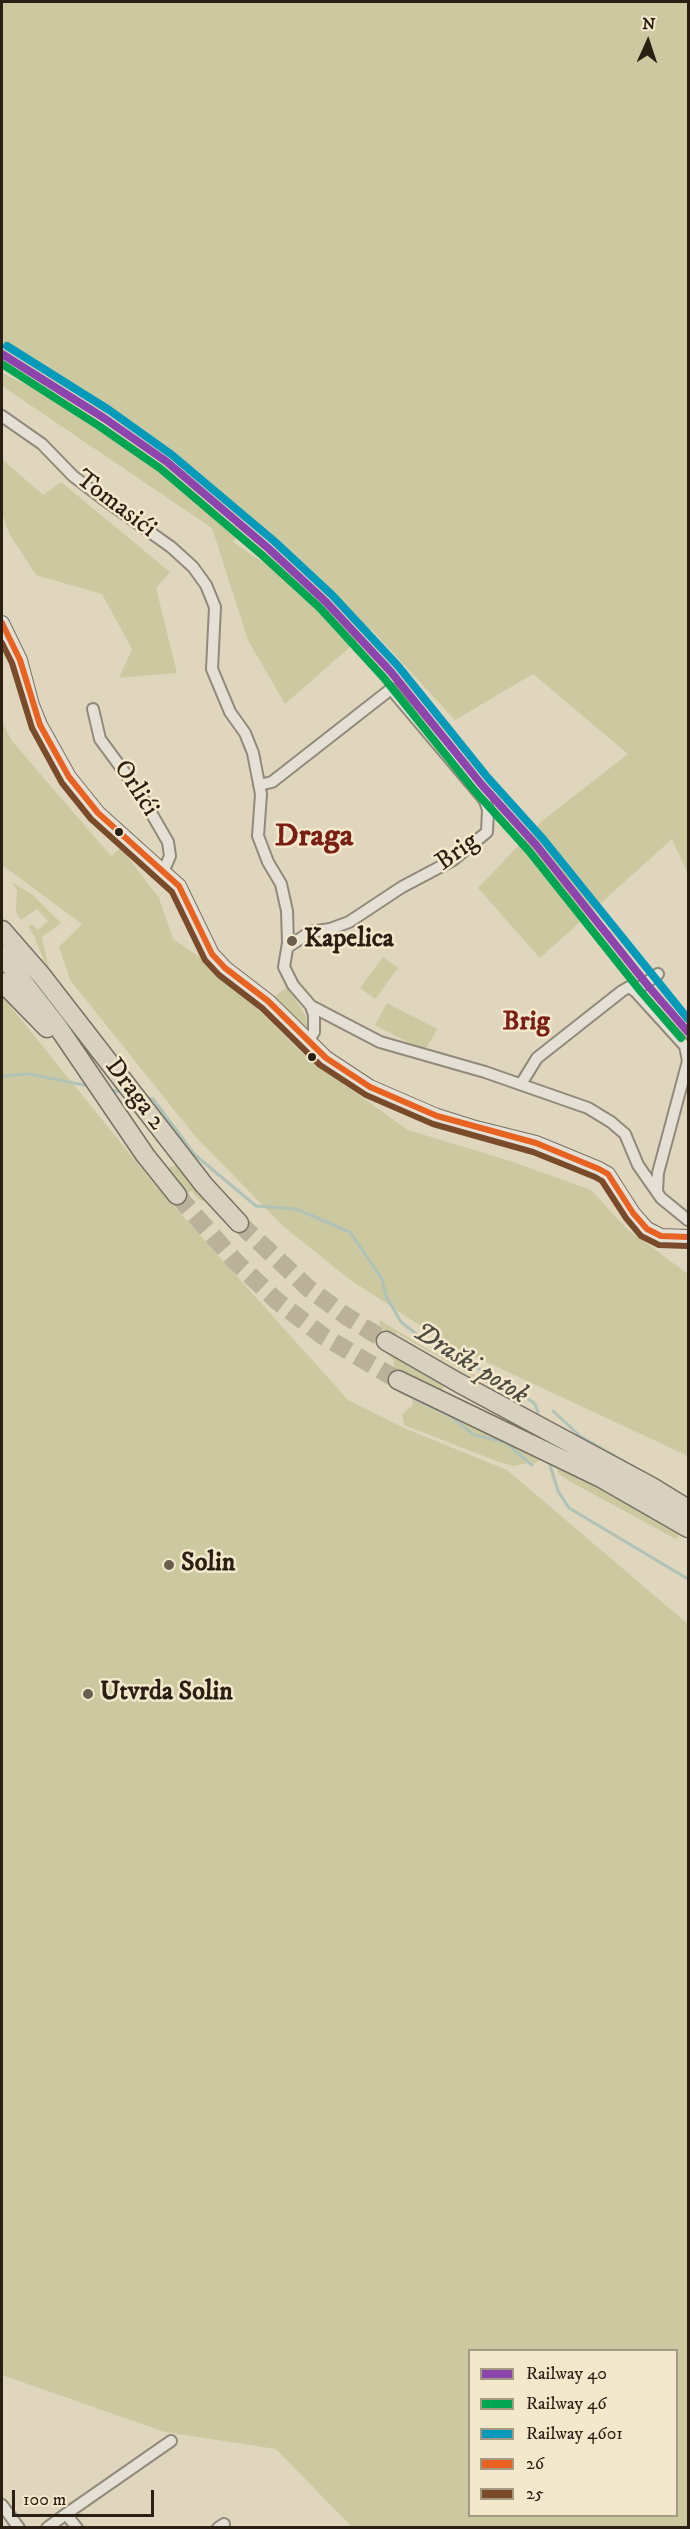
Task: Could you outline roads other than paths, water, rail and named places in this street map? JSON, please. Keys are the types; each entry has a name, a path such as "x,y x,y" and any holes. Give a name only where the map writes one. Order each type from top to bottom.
{"highway":[{"path":"2,918 20,939 35,968"},
{"path":"2,930 35,968"},
{"path":"2,955 46,1011 107,1105"},
{"name":"Draga 2","path":"35,968 165,1136 239,1223"},
{"path":"2,982 53,1035 177,1195"},
{"path":"386,1341 459,1383 613,1465 688,1509"},
{"path":"398,1380 601,1478 688,1528"}],"street":[{"name":"Tomasići","path":"2,416 36,439 80,482 185,559 206,585 215,607 212,669 230,712 249,742 259,785"},
{"name":"Orlići","path":"2,623 21,660 32,705 40,725 69,777 98,813 164,870 179,886 219,963 268,1001 308,1042"},
{"name":"Brig","path":"259,785 272,782 391,689 477,791 485,801 488,810 487,832 453,860 402,887 349,922 330,929 310,932 288,948"},
{"name":"Orlići","path":"93,709 100,740 139,792 168,842 170,856 164,870"},
{"path":"259,785 261,794 258,836 261,847 283,890 287,911 288,948 284,960 286,974 311,1006 380,1042 521,1084 588,1108 625,1134 639,1165 657,1191 671,1207 688,1220"},
{"path":"635,991 658,974"},
{"path":"521,1084 537,1058 622,990 629,987 635,991 685,1046 688,1061 658,1173 657,1191"},
{"path":"311,1006 315,1024 314,1032 308,1042 326,1058 370,1087 410,1106 459,1123 536,1143 598,1169 608,1174 633,1214 647,1229 661,1236 688,1237"},
{"path":"47,2528 171,2441"},
{"path":"2,2505 19,2528"},
{"path":"66,2514 77,2528"}],"waterway":[{"name":"Draški potok","path":"2,1076 29,1074 89,1086"},
{"name":"Draški potok","path":"111,1090 125,1093"},
{"name":"Draški potok","path":"146,1098 153,1099 195,1155 256,1206 296,1209 350,1232 382,1279 386,1296 401,1322 424,1340 512,1386 535,1404 538,1412"},
{"path":"414,1399 452,1417 474,1435 505,1442 532,1465"},
{"path":"553,1411 580,1436 672,1489"},
{"name":"Draški potok","path":"550,1465 558,1491 569,1508 688,1579"}],"tunnel":[{"path":"177,1195 235,1261 277,1301 323,1336 398,1380"},
{"path":"239,1223 308,1288 346,1316 386,1341"}],"rail line":[{"name":"4601","path":"7,346 109,410 172,455 274,541 332,595 398,666 488,778 543,839 688,1019"},
{"name":"40","path":"2,354 104,418 167,462 268,548 326,602 391,672 481,784 536,845 649,987 688,1032"},
{"name":"46","path":"2,364 161,469 320,608 384,678 474,790 529,851 642,993 681,1038"}],"place":[{"name":"Kapelica","path":"292,941"},
{"name":"Solin","path":"169,1565"},
{"name":"Utvrda Solin","path":"88,1694"}],"district":[{"name":"Draga","path":"314,838"},
{"name":"Brig","path":"526,1023"}]}
